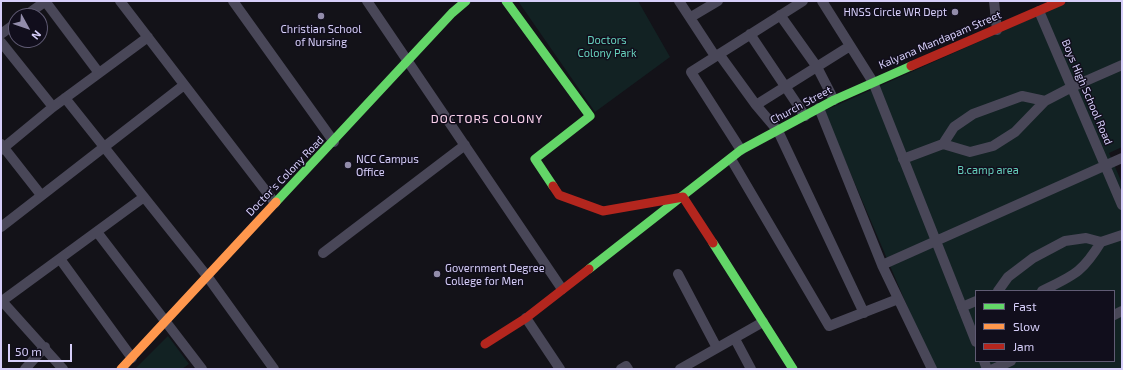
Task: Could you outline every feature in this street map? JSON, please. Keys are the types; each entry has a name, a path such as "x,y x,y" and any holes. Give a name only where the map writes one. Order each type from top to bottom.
{"street":[{"path":"36,8 45,1 99,73"},
{"path":"120,1 275,203"},
{"path":"233,1 334,142"},
{"path":"367,1 562,289"},
{"name":"Doctor's Colony Road","path":"121,369 275,203 334,142 452,13 466,1"},
{"path":"506,1 590,116 535,159 559,195 603,211 683,197 793,369"},
{"path":"679,1 717,55 778,131 864,313"},
{"path":"690,17 718,1"},
{"path":"741,150 691,72 803,1"},
{"path":"822,1 873,82 975,340"},
{"path":"994,1 997,30"},
{"name":"Kalyana Mandapam Street","path":"873,82 997,30 1061,1"},
{"name":"Boys High School Road","path":"1039,10 1122,205"},
{"path":"780,15 817,67 834,100"},
{"path":"750,34 786,85 805,116"},
{"path":"41,195 2,147 53,107 148,37"},
{"path":"1,42 53,107"},
{"path":"756,105 850,46"},
{"path":"942,144 970,152 993,146 1015,132 1045,101 1072,87 1122,65"},
{"name":"Church Street","path":"485,344 526,318 731,160 741,150 834,100 873,82"},
{"path":"1,227 184,85"},
{"path":"903,159 942,144 954,127 973,114 1022,96 1045,101"},
{"path":"66,98 207,276 274,369"},
{"path":"819,108 882,265 932,369"},
{"path":"323,252 465,145"},
{"path":"882,265 1122,158"},
{"path":"731,160 829,326 898,299"},
{"path":"63,369 2,300 144,197"},
{"path":"97,232 197,367"},
{"path":"999,290 1008,277 1033,258 1065,241 1086,238 1101,242 1122,235"},
{"path":"1044,290 1076,274 1090,262 1101,242"},
{"path":"60,259 132,358"},
{"path":"678,274 717,348"},
{"path":"962,307 975,302"},
{"path":"526,318 560,369"},
{"path":"680,369 692,366 717,348 763,322"},
{"path":"735,339 752,369"},
{"path":"25,369 45,347"},
{"path":"993,369 1009,362"},
{"path":"621,369 626,366 628,369"}],"green space":[{"name":"Doctors Colony Park","path":"518,1 638,1 670,57 595,112"},
{"name":"B.camp area","path":"1070,1 1122,1 1122,147 1109,153 1122,183 1122,369 934,369 824,111"},
{"path":"168,336 189,364 182,369 135,369"}],"traffic: fast":[{"path":"276,202 452,13 466,1"},
{"path":"506,1 590,116 535,159 553,186"},
{"path":"589,269 741,150 834,100 911,66"},
{"path":"713,243 793,369"}],"traffic: slow":[{"path":"121,369 276,202"}],"traffic: jam":[{"path":"911,66 1061,1"},
{"path":"553,186 559,195 603,211 683,197 713,243"},
{"path":"485,344 526,318 589,269"}],"place":[{"name":"HNSS Circle WR Dept","path":"955,12"},
{"name":"Christian School of Nursing","path":"321,16"},
{"name":"NCC Campus Office","path":"348,165"},
{"name":"Government Degree College for Men","path":"437,274"}],"district":[{"name":"DOCTORS COLONY","path":"487,119"}]}
